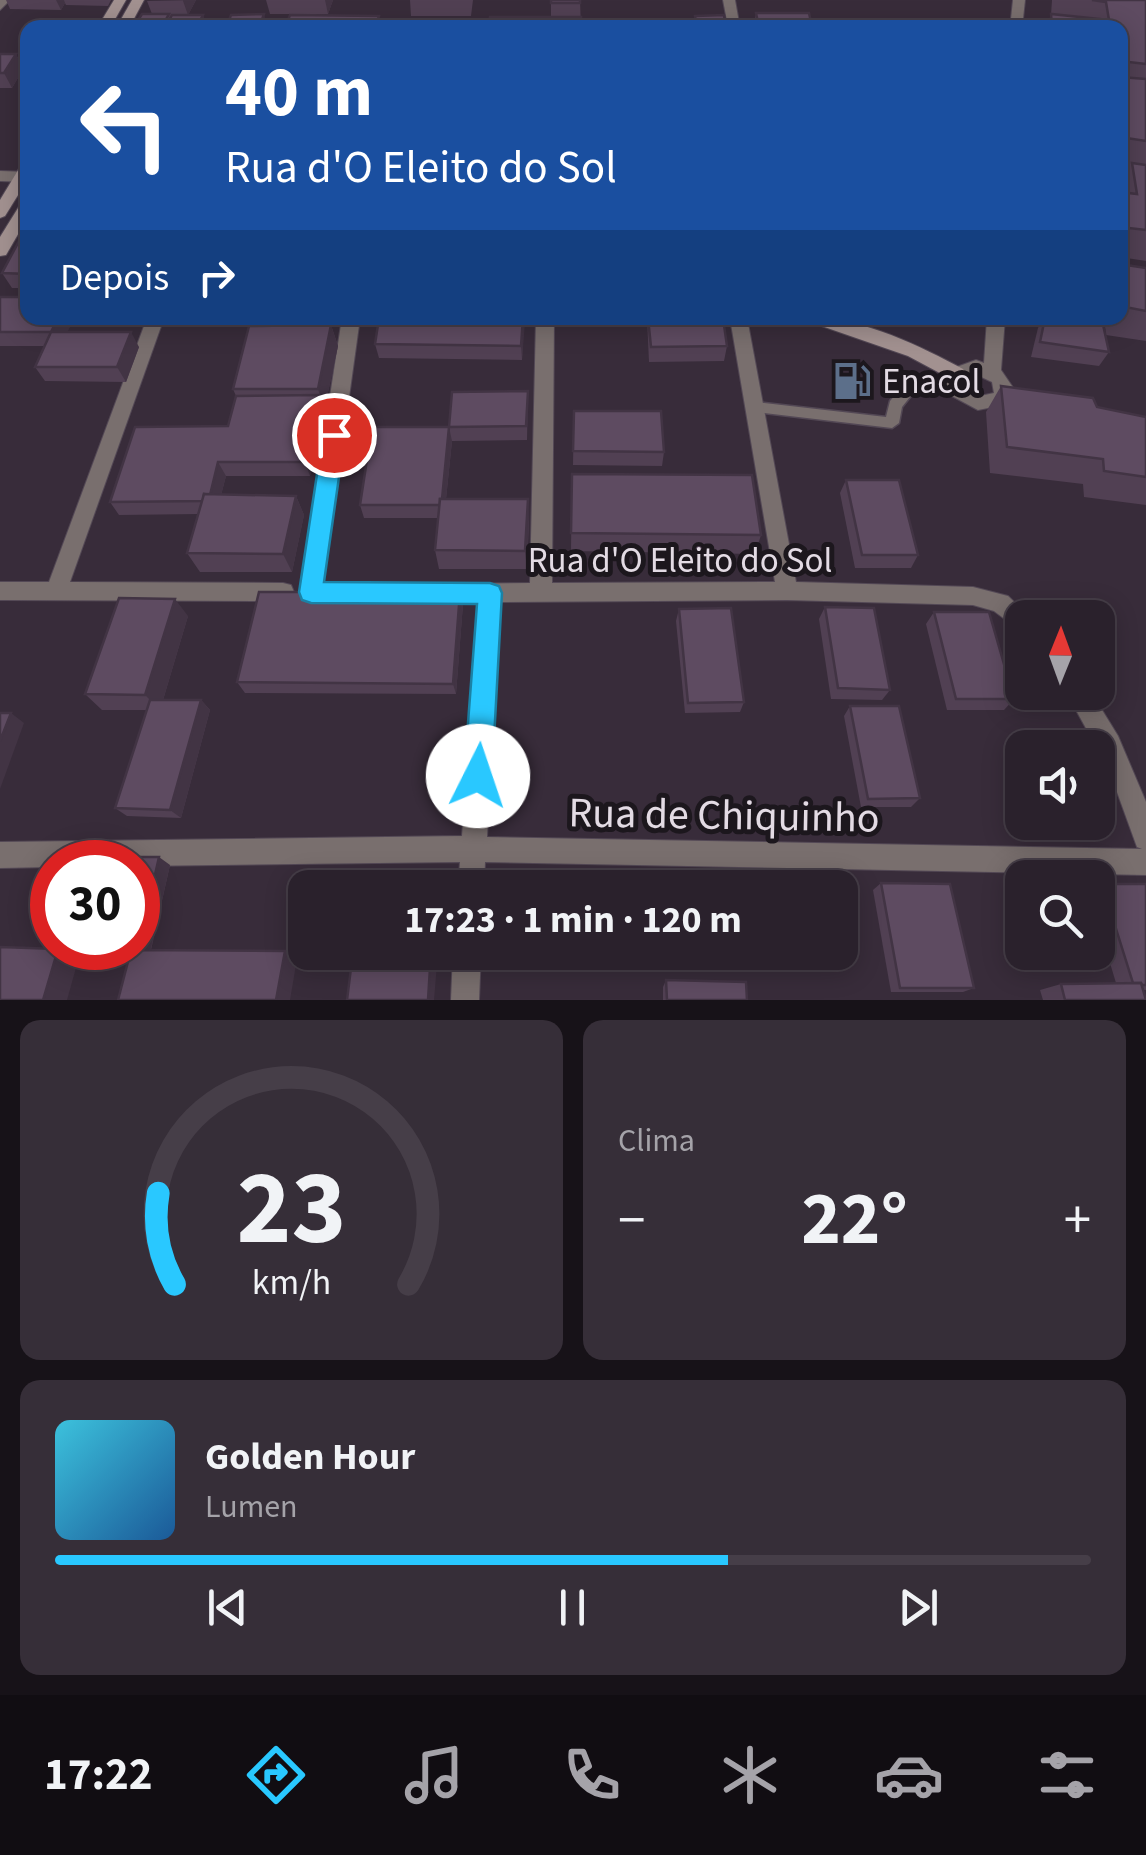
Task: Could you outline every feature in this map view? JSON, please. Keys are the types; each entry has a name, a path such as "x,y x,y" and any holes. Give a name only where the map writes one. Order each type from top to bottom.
{"street":[{"path":"0,214 20,182"},
{"path":"0,252 20,217"},
{"path":"56,591 153,325"},
{"path":"0,591 321,592 350,325"},
{"path":"541,590 545,325"},
{"path":"740,325 787,591"},
{"path":"837,325 914,351 956,379 963,396 978,403 994,402 1012,393 992,372 976,368 956,379"},
{"path":"992,372 995,325"},
{"name":"Rua d'O Eleito do Sol","path":"410,593 787,591 972,596 1005,608"},
{"path":"472,870 490,593"},
{"path":"1088,710 1115,754 1146,838"},
{"name":"Rua de Chiquinho","path":"0,854 473,848 1146,862"},
{"path":"465,1000 467,970"}],"lane":[{"path":"754,408 892,423 896,406 915,382 956,379"}],"building":[{"path":"580,0 580,3 551,3"},
{"path":"1092,0 1146,0 1146,64 1128,62 1128,20 1109,20 1106,2"},
{"path":"756,13 809,13 811,20 757,20"},
{"path":"142,14 169,14 166,20 138,20"},
{"path":"264,14 262,20 229,20 231,15"},
{"path":"1051,14 1109,20 1051,20"},
{"path":"172,15 203,15 200,20 169,20"},
{"path":"290,15 379,16 378,20 288,20"},
{"path":"724,15 725,20 696,20 695,16"},
{"path":"490,17 581,17 581,20 489,20"},
{"path":"0,54 16,54 4,73 0,73"},
{"path":"1128,78 1146,79 1146,141 1128,138"},
{"path":"1132,163 1146,165 1146,230 1128,228 1128,193 1137,194"},
{"path":"20,239 20,274 2,273"},
{"path":"1128,265 1146,268 1146,311 1128,308"},
{"path":"0,297 20,297 20,325 54,325 51,332 0,332"},
{"path":"331,325 318,389 233,389 249,326"},
{"path":"378,325 522,325 521,346 375,344"},
{"path":"649,325 724,325 727,346 651,347"},
{"path":"1044,325 1103,325 1109,352 1040,342"},
{"path":"51,332 131,332 117,367 35,367"},
{"path":"1001,386 1093,398 1097,407 1146,417 1146,477 1104,471 1103,459 1007,447"},
{"path":"528,391 526,426 449,427 452,392"},
{"path":"320,395 305,462 218,462 210,495 204,494 203,501 110,502 135,427 228,426 236,396"},
{"path":"574,411 661,411 664,452 573,451"},
{"path":"372,427 449,427 440,505 360,505"},
{"path":"572,474 752,475 761,535 571,533"},
{"path":"846,480 899,480 918,555 862,555"},
{"path":"204,494 296,496 283,554 187,553"},
{"path":"440,499 528,499 525,551 435,550"},
{"path":"259,592 460,592 453,684 237,682"},
{"path":"119,598 175,599 145,695 85,694"},
{"path":"825,607 874,608 890,690 838,688"},
{"path":"731,608 744,702 688,703 679,609"},
{"path":"934,612 989,612 1005,668 1005,699 956,699"},
{"path":"150,700 201,700 170,810 115,808"},
{"path":"850,706 899,706 920,798 868,799"},
{"path":"0,713 11,713 0,741"},
{"path":"881,883 950,884 974,988 900,988"},
{"path":"1115,884 1146,884 1146,985 1133,983 1115,926"},
{"path":"0,947 30,948 30,970 52,970 43,1000 0,1000"},
{"path":"160,950 285,951 276,1000 118,1000 126,970 160,970"},
{"path":"351,970 430,970 428,1000 347,1000"},
{"path":"666,980 746,982 747,1000 667,1000"},
{"path":"1141,983 1146,1000 1065,1000 1061,984"}],"place":[{"name":"Enacol","path":"852,381"}],"route":[{"path":"334,435 311,592 490,593 478,776"}]}
